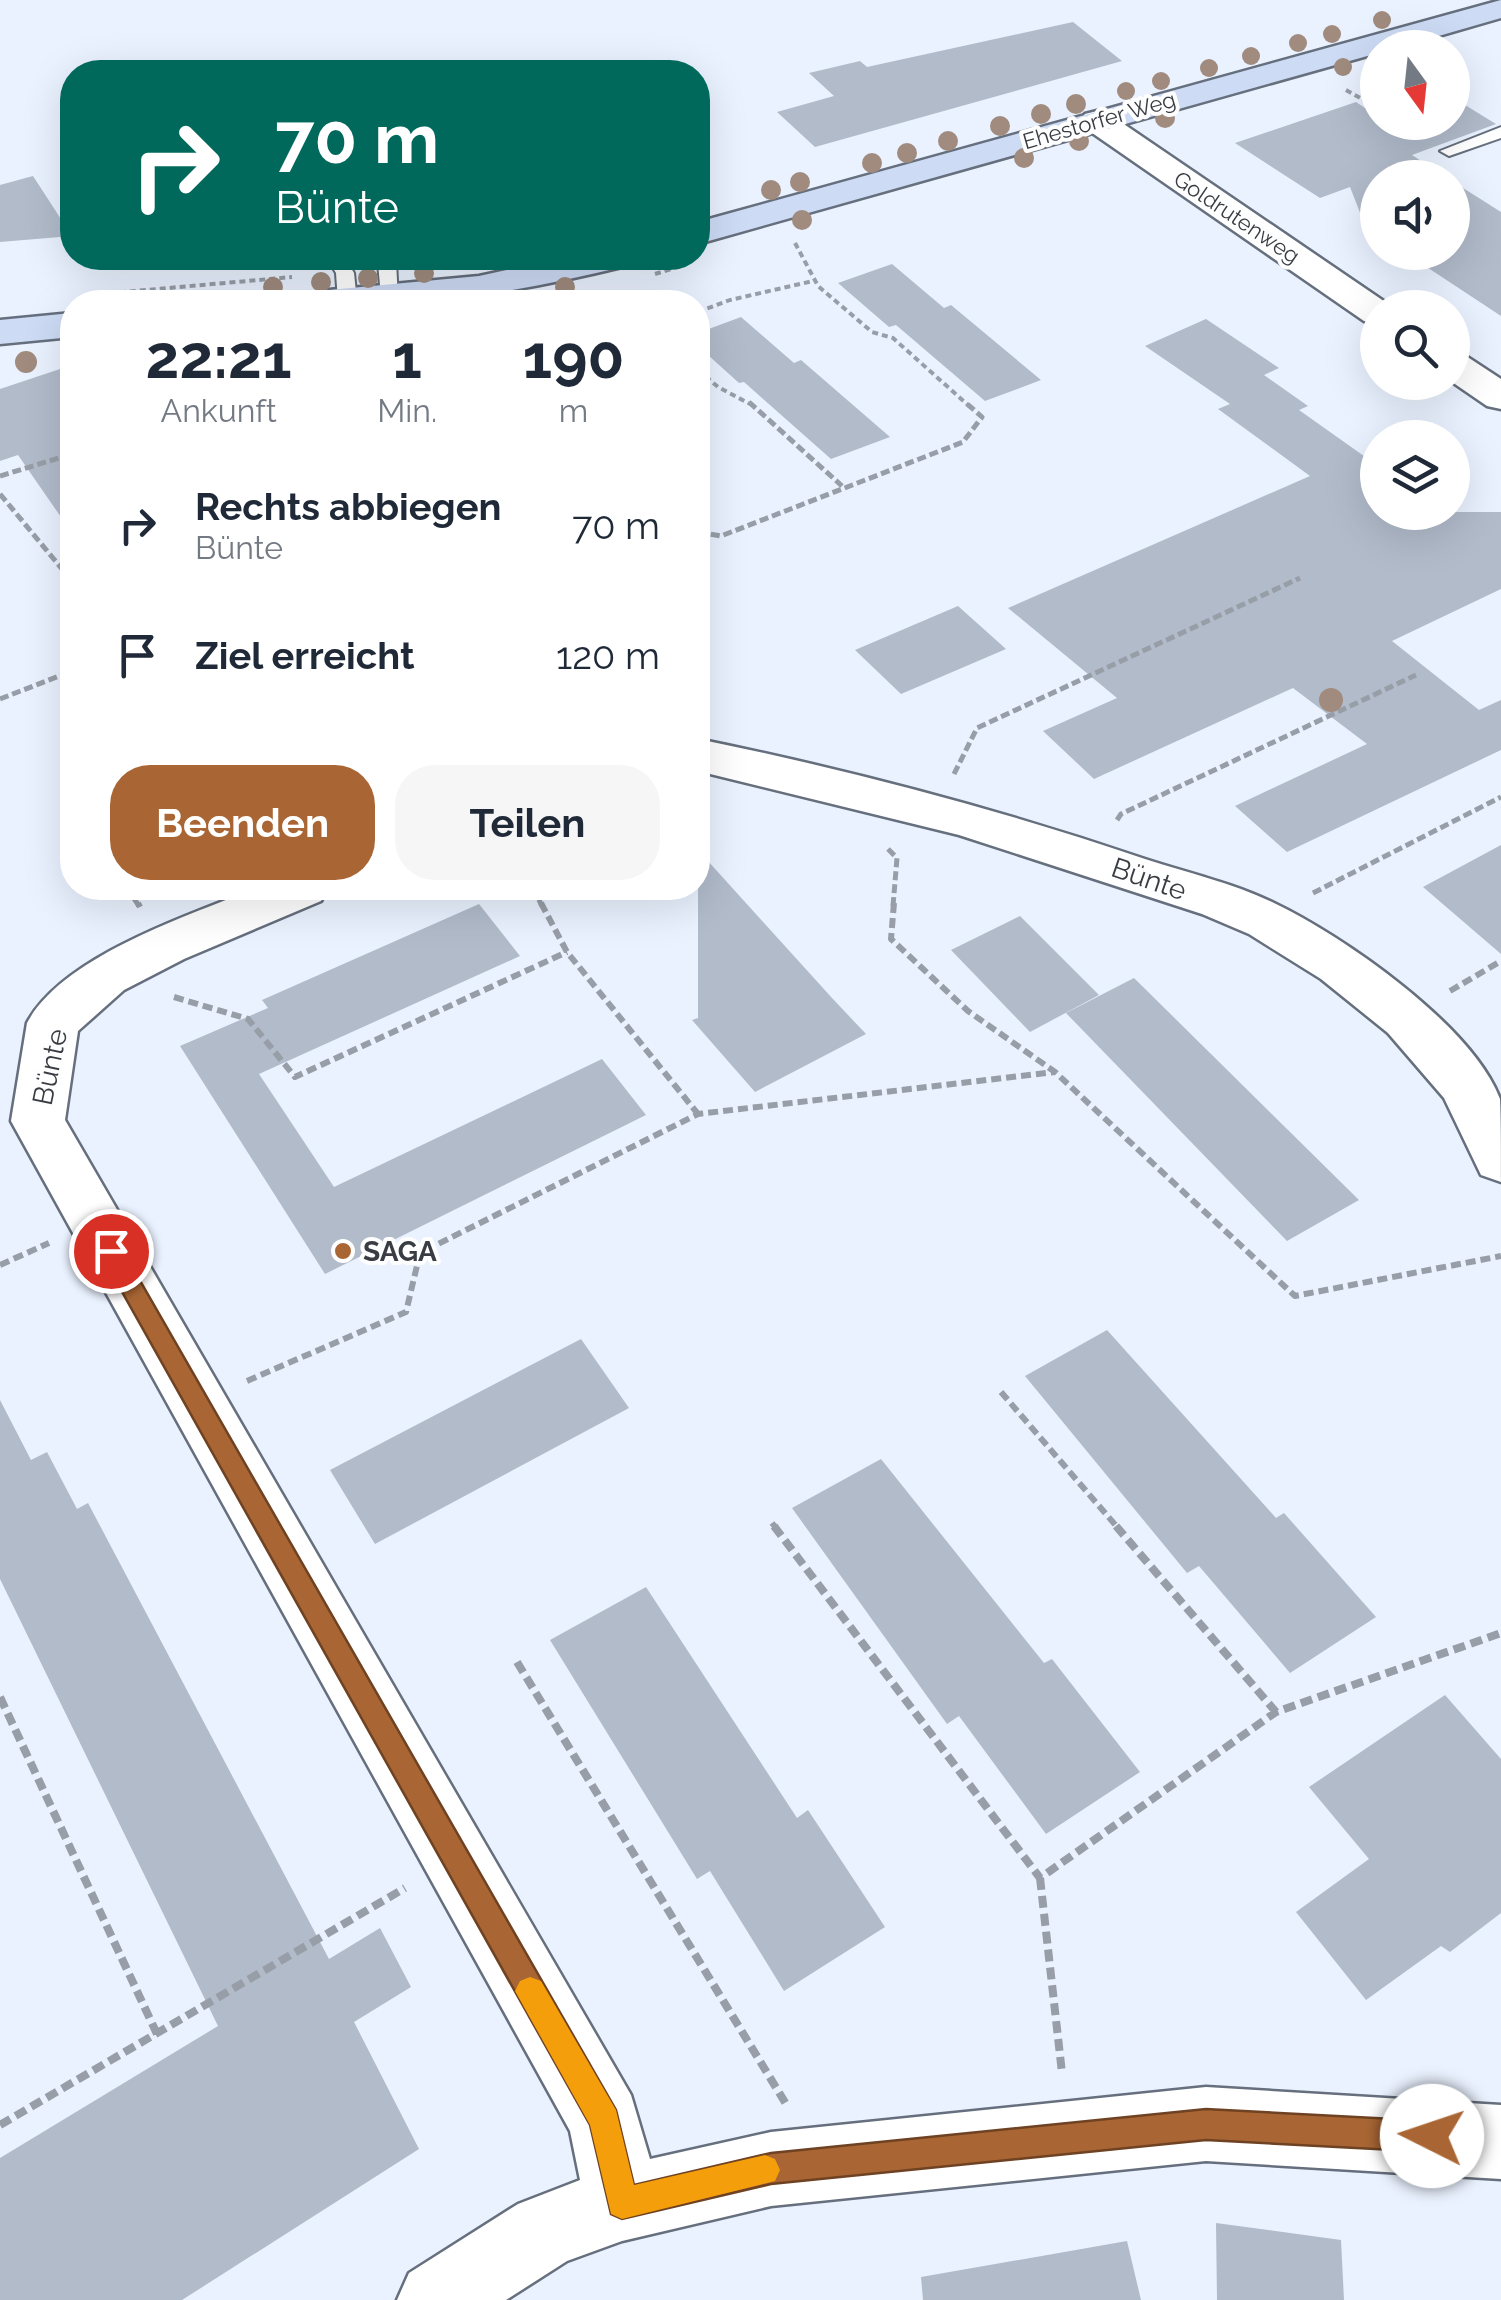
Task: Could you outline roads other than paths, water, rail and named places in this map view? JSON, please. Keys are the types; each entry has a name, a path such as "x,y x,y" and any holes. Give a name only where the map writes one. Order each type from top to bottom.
{"main road":[{"name":"Ehestorfer Weg","path":"710,230 1501,8"},
{"path":"450,290 558,270"},
{"path":"339,283 368,290"},
{"path":"0,332 60,315"}],"street":[{"name":"Goldrutenweg","path":"1097,121 1360,301"},
{"path":"1470,376 1501,397"},
{"name":"Bünte","path":"710,757 822,779 936,812 1092,859 1262,918 1334,960 1406,1017 1448,1062 1494,1138 1501,1160"},
{"name":"Bünte","path":"275,900 166,946 106,977 53,1023 38,1121 605,2121 622,2203"},
{"path":"436,2300 545,2231 622,2203 771,2168 1206,2124 1501,2142"}],"lane":[{"path":"1449,151 1501,132"}],"place":[{"name":"SAGA","path":"343,1251"}]}
